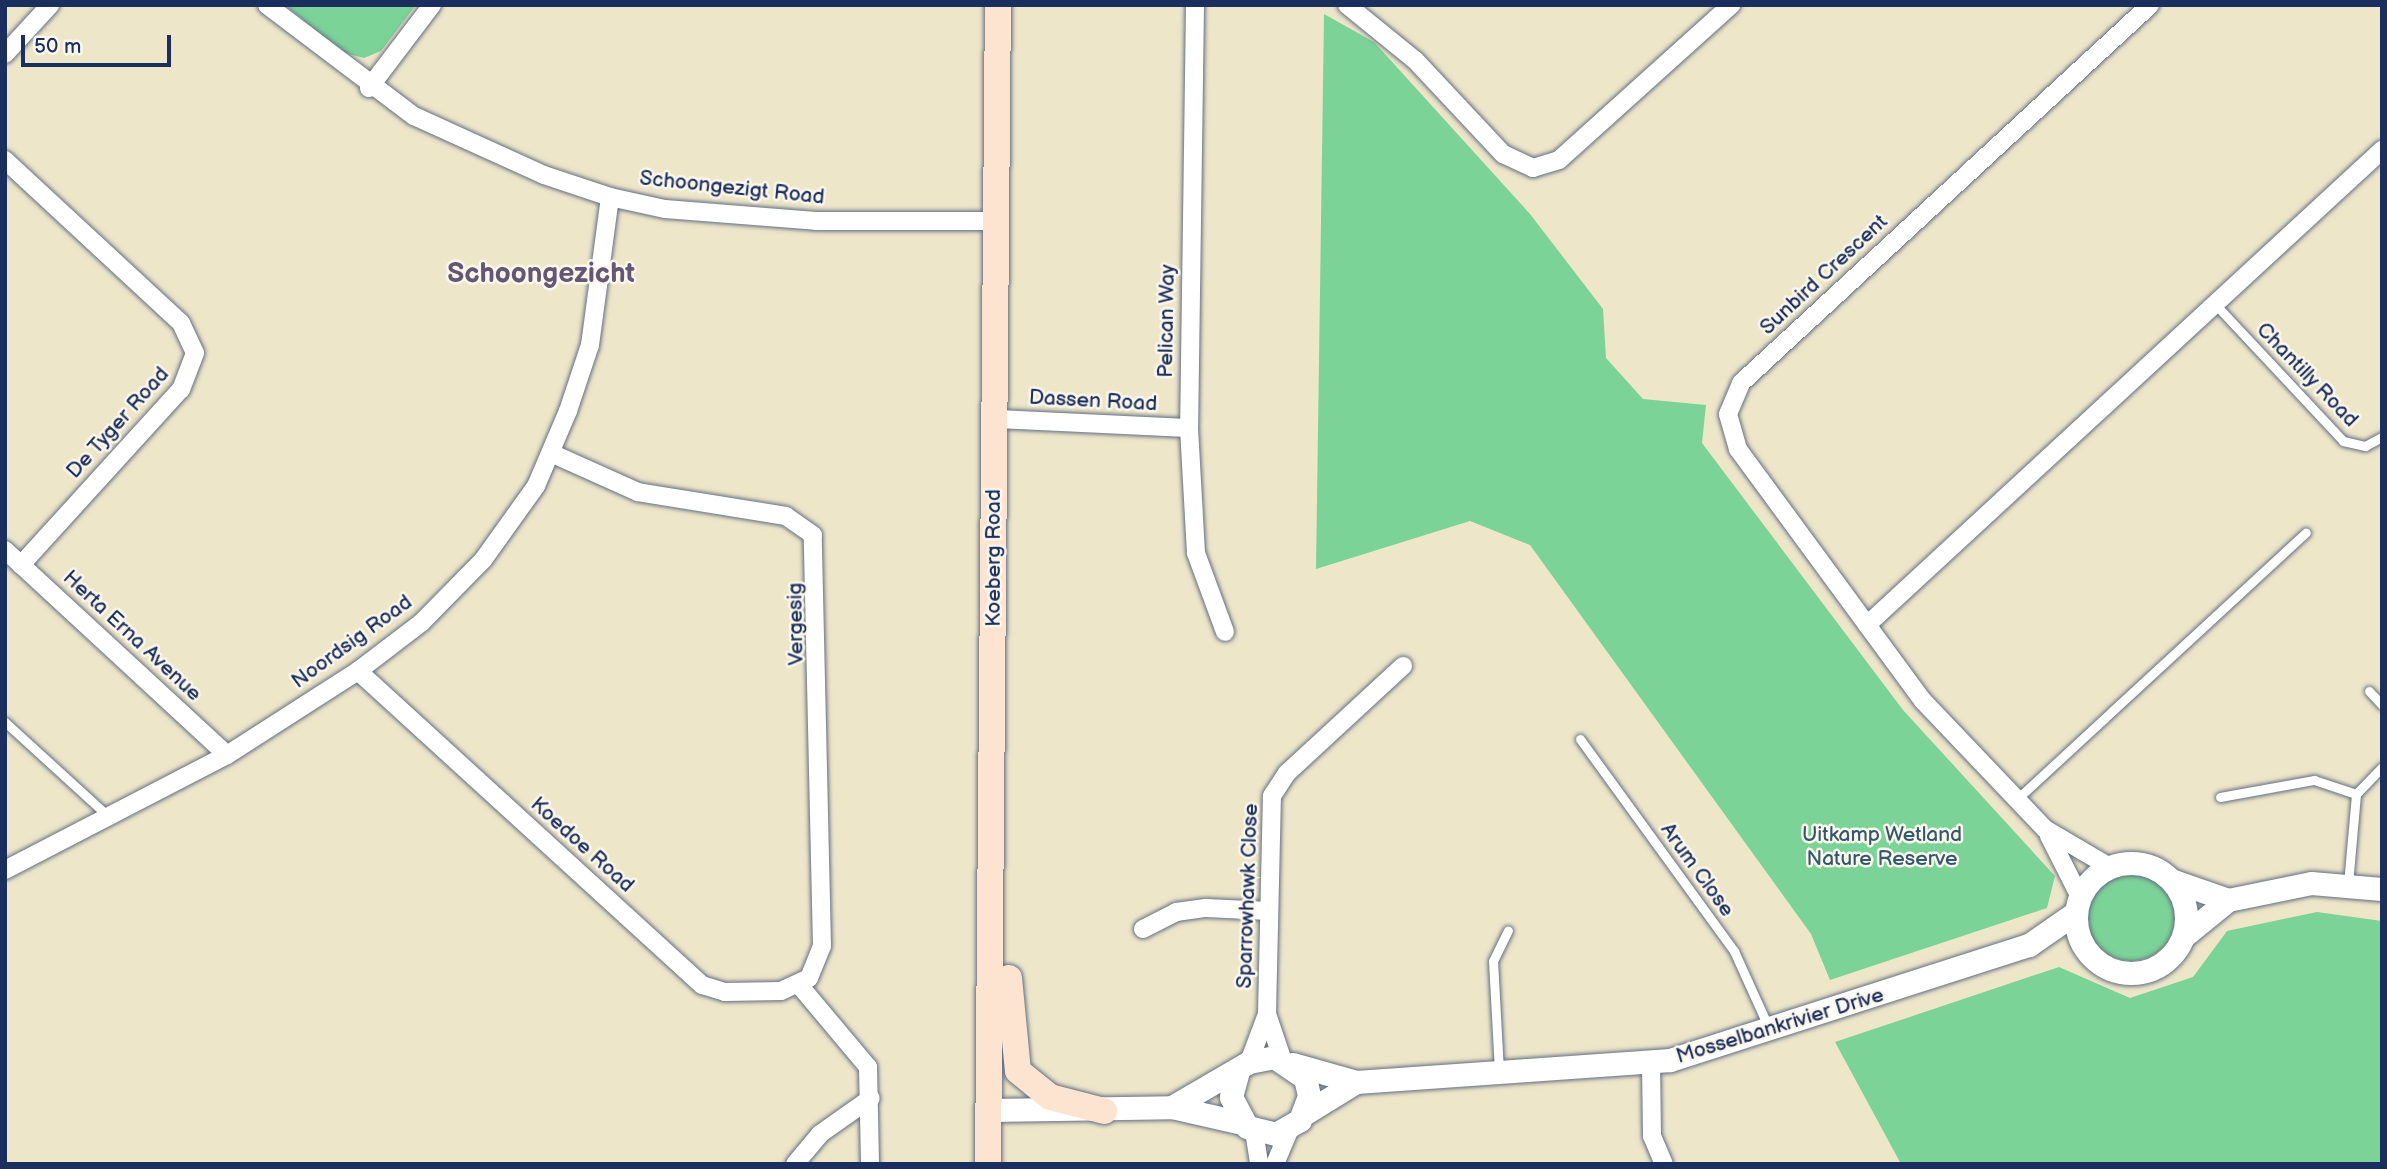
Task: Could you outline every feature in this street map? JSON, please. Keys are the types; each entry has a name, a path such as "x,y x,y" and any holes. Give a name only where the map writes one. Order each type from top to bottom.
{"main road":[{"name":"Koeberg Road","path":"988,1164 993,905 996,419 994,221 998,5"},
{"path":"993,905 1008,925 1011,1050 1018,1071 1050,1097 1104,1111"}],"street":[{"path":"5,54 50,5"},
{"name":"Schoongezigt Road","path":"267,5 369,88 486,151 610,197 665,209 816,221 994,221"},
{"path":"369,88 432,5"},
{"name":"Pelican Way","path":"1195,5 1189,428 1196,553 1225,632"},
{"path":"1347,5 1372,10 1503,154 1533,167 1559,160 1731,5"},
{"name":"Sunbird Crescent","path":"2108,866 2045,829 1923,701 1738,449 1728,426 1735,392 2150,5"},
{"path":"1867,625 2382,150"},
{"name":"De Tyger Road","path":"5,160 181,323 195,353 185,384 21,565"},
{"name":"Noordsig Road","path":"5,870 227,755 358,671 422,622 483,560 551,453 590,345 610,197"},
{"name":"Dassen Road","path":"996,419 1189,428"},
{"name":"Vergesig","path":"551,453 638,492 786,516 813,535 822,946 816,969 800,986"},
{"name":"Herta Erna Avenue","path":"5,550 227,755"},
{"name":"Sparrowhawk Close","path":"1244,1067 1267,1014 1276,787 1403,666"},
{"name":"Koedoe Road","path":"358,671 695,979 724,992 800,986"},
{"name":"Sunbird Crescent","path":"2045,829 2077,904"},
{"path":"2108,866 2132,861 2174,881 2228,900"},
{"name":"Mosselbankrivier Drive","path":"1172,1107 1244,1067 1288,1061 1356,1083 1651,1063 1770,1031 2029,945 2077,904 2108,866"},
{"path":"2174,881 2186,907 2185,935"},
{"path":"2077,904 2084,949 2103,966 2126,974 2151,970 2172,956 2185,935 2228,900 2292,885 2348,884 2382,889"},
{"path":"1143,929 1176,912 1206,908 1269,911"},
{"name":"Mosselbankrivier Drive","path":"2029,945 2084,949"},
{"path":"800,986 863,1057 872,1098 870,1164"},
{"name":"Sparrowhawk Close","path":"1267,1014 1288,1061"},
{"path":"1275,1164 1297,1121 1308,1087 1288,1061"},
{"path":"1651,1063 1652,1136 1664,1164"},
{"path":"1244,1067 1231,1097 1248,1127 1259,1164"},
{"name":"Mosselbankrivier Drive","path":"990,1110 1104,1111 1172,1107 1248,1127 1297,1121 1356,1083"},
{"path":"795,1164 820,1134 872,1098"}],"lane":[{"name":"Chantilly Road","path":"2215,304 2343,441 2365,446 2382,437"},
{"path":"2017,799 2306,532"},
{"path":"2370,691 2382,705"},
{"path":"5,722 108,816"},
{"name":"Arum Close","path":"1580,739 1734,951 1770,1031"},
{"path":"2348,884 2356,794 2382,768"},
{"path":"2220,797 2314,780 2356,794"},
{"path":"1499,1073 1493,961 1508,930"}],"green space":[{"path":"285,5 416,5 381,51 364,58 344,53"},
{"name":"Uitkamp Wetland Nature Reserve","path":"1324,14 1374,42 1530,214 1603,309 1606,358 1643,399 1706,405 1702,443 1903,710 2055,876 2047,908 1830,980 1811,934 1530,545 1470,521 1316,569"},
{"path":"2122,873 2140,873 2156,880 2168,892 2175,908 2175,926 2168,942 2156,954 2140,961 2122,961 2106,954 2094,942 2087,926 2087,908 2094,892 2106,880"},
{"path":"2317,912 2382,921 2382,1164 1901,1164 1835,1042 2059,967 2130,998 2193,977 2227,931"}],"district":[{"name":"Schoongezicht","path":"541,274"}]}
